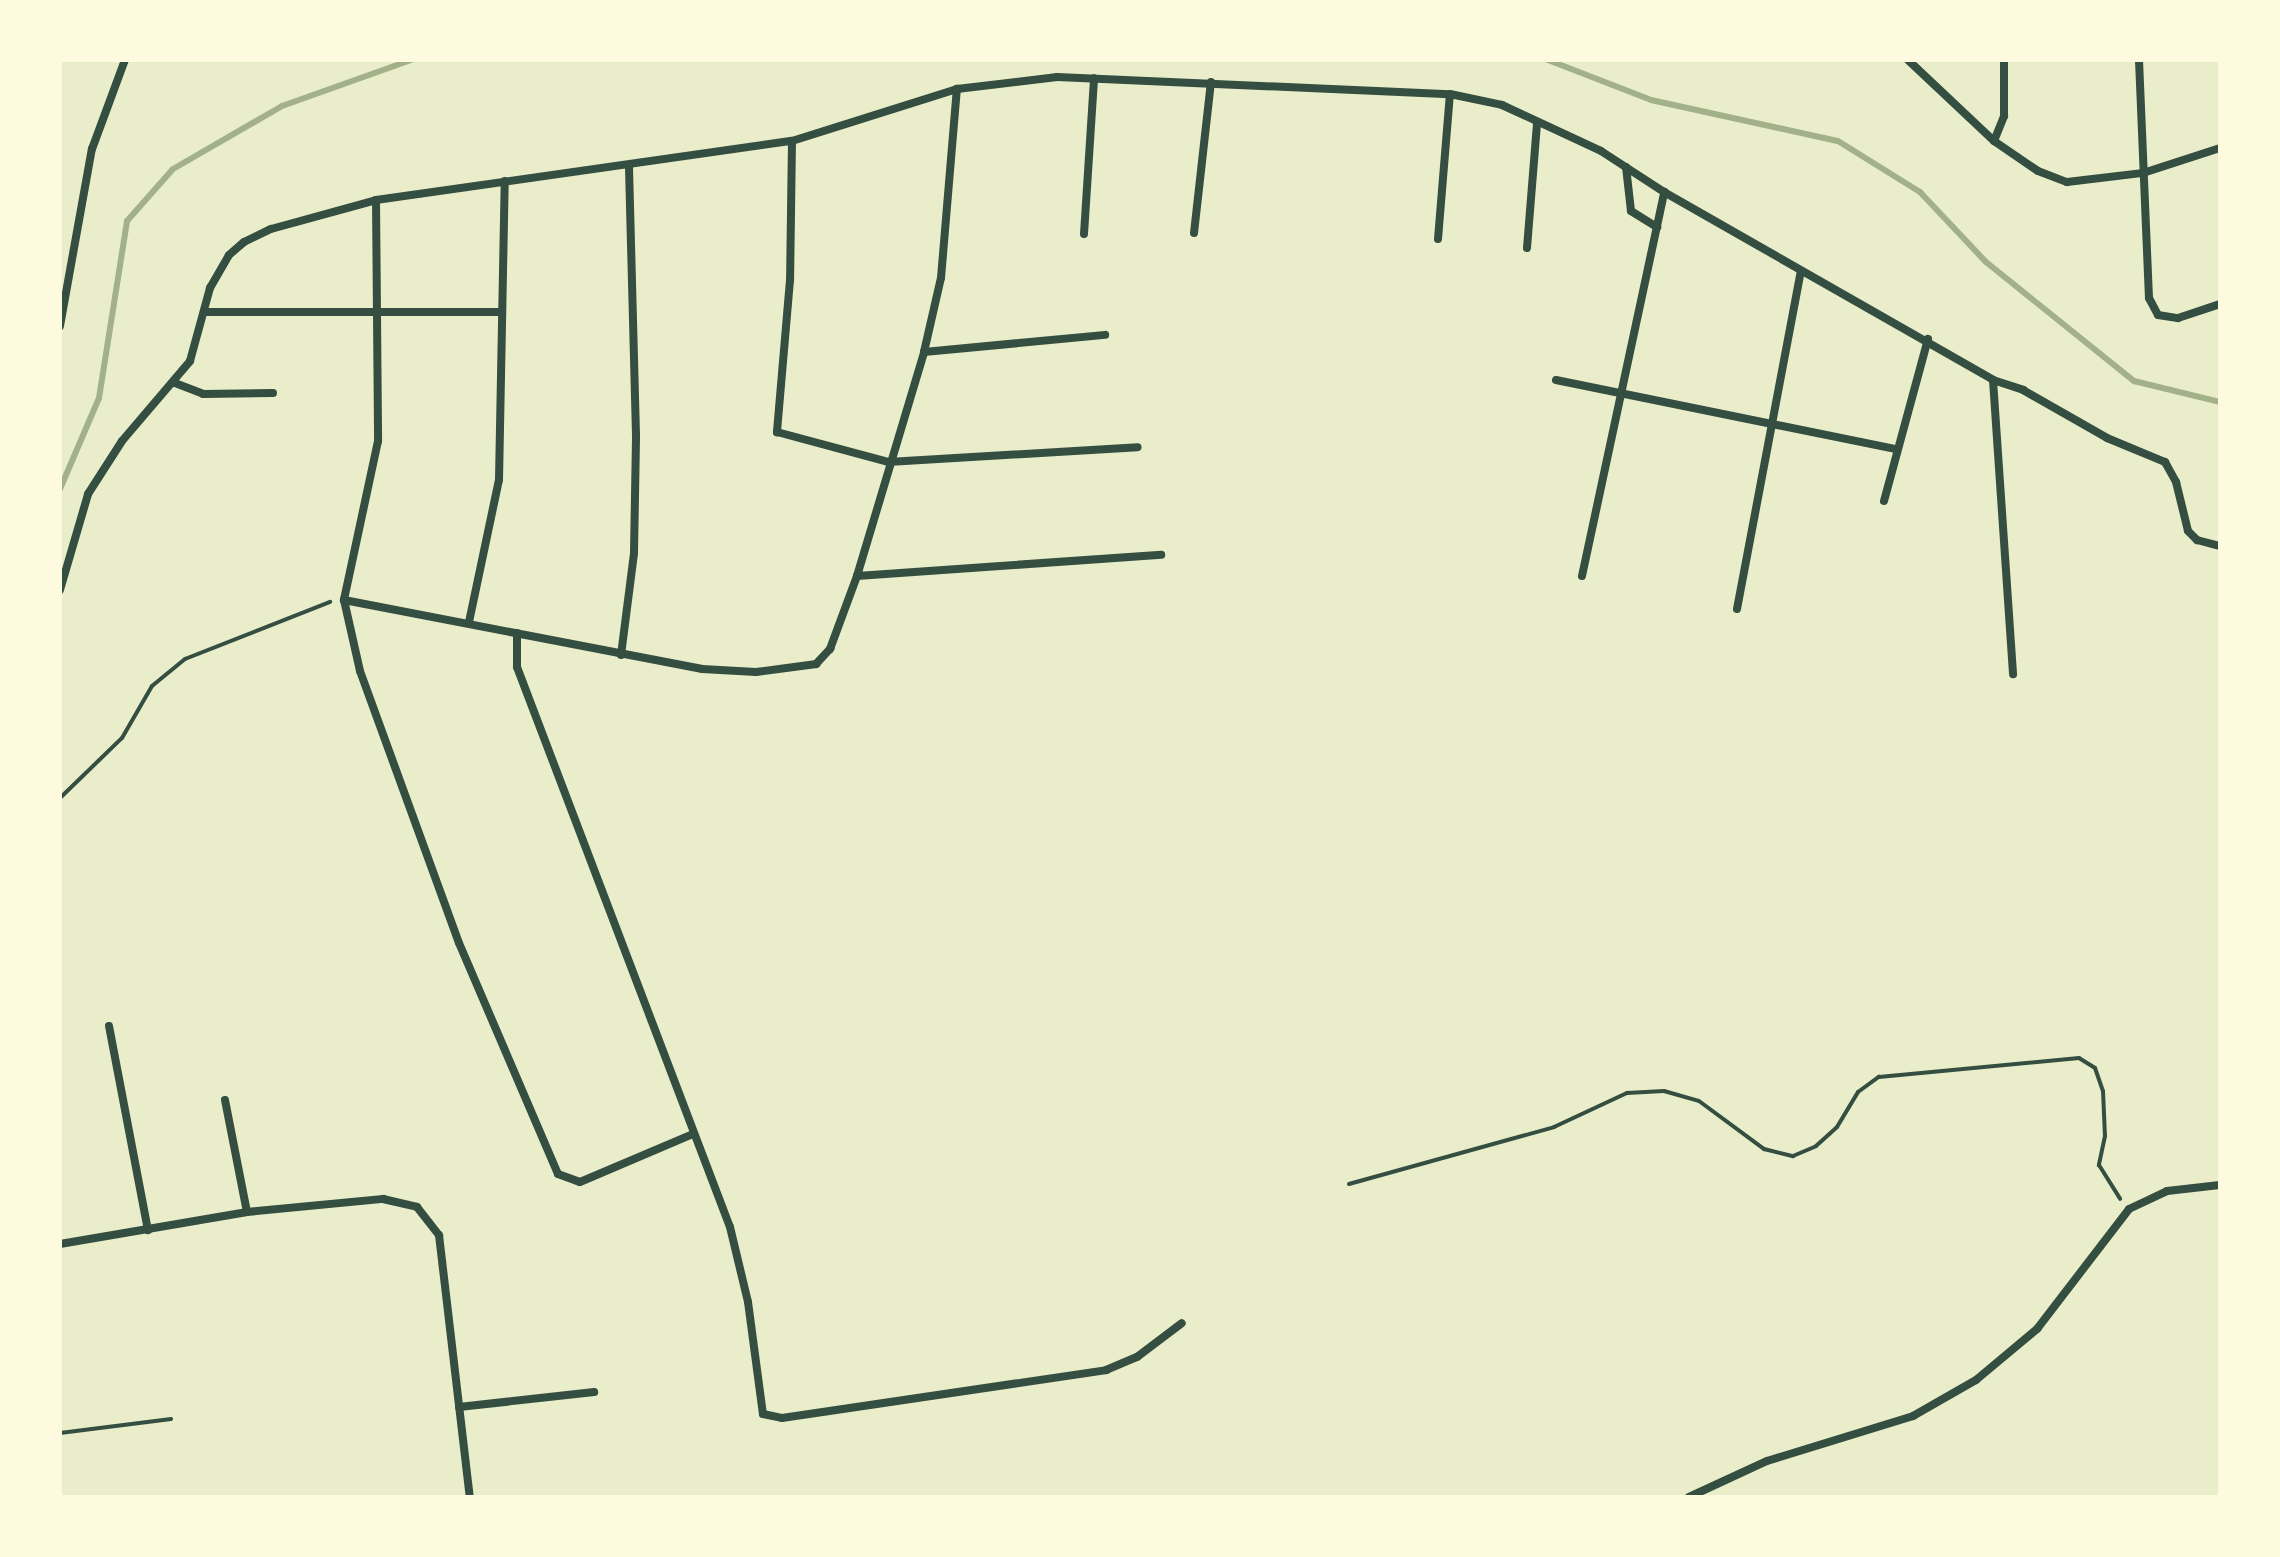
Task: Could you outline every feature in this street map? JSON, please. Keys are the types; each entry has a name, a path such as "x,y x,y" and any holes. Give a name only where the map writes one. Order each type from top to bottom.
{"street":[{"path":"60,326 92,149 125,60"},
{"path":"1908,60 1994,141 2038,171 2067,182 2143,173 2220,148"},
{"path":"1994,141 2004,116 2004,60"},
{"path":"2139,60 2149,298 2158,315 2178,318 2220,304"},
{"path":"1084,234 1094,78"},
{"path":"60,590 77,521 103,467 190,361 219,269 244,242 271,229 376,200 629,167 792,141 957,89 1094,78 1450,94 1502,105 1626,167 1801,271 1928,339 1993,380 2023,390 2107,438 2165,462 2176,482 2188,531 2197,540 2220,546"},
{"path":"1194,233 1211,82"},
{"path":"344,600 469,622 621,655 728,671 796,670 816,664 830,649 857,576 888,462 924,352 941,278 957,89"},
{"path":"1438,239 1450,94"},
{"path":"1527,248 1537,123"},
{"path":"792,141 790,280 777,432 888,462 1138,447"},
{"path":"621,655 634,553 636,435 629,167"},
{"path":"1626,167 1631,211 1657,227"},
{"path":"469,622 499,480 505,181"},
{"path":"1582,576 1664,192"},
{"path":"376,200 378,441 344,600 360,671 453,928 558,1174 580,1182 693,1134"},
{"path":"1737,609 1769,426 1801,271"},
{"path":"204,312 500,312"},
{"path":"924,352 1105,335"},
{"path":"1884,501 1928,339"},
{"path":"1556,380 1622,391 1769,426 1896,449"},
{"path":"1993,380 2013,674"},
{"path":"175,383 203,394 273,393"},
{"path":"857,576 1161,555"},
{"path":"517,633 517,667 741,1264 763,1414 782,1418 1106,1370 1137,1357 1182,1323"},
{"path":"109,1026 148,1230"},
{"path":"225,1100 247,1212"},
{"path":"1689,1497 1767,1461 1913,1416 1976,1380 2037,1329 2129,1209 2167,1191 2220,1185"},
{"path":"60,1244 247,1212 392,1199 426,1213 439,1235 470,1497"},
{"path":"459,1407 594,1392"}],"path":[{"path":"60,798 122,738 152,686 185,659 285,616 344,600"},
{"path":"1349,1184 1409,1164 1499,1145 1554,1127 1627,1093 1652,1092 1699,1101 1764,1149 1793,1156 1816,1146 1837,1127 1858,1092 1879,1077 2079,1058 2095,1068 2103,1091 2105,1136 2099,1165 2129,1209"},
{"path":"60,1433 171,1419"}],"waterway":[{"path":"60,489 99,398 127,221 173,169 282,106 411,60"},
{"path":"1548,60 1651,100 1838,141 1920,192 1986,262 2134,381 2220,402"}]}
